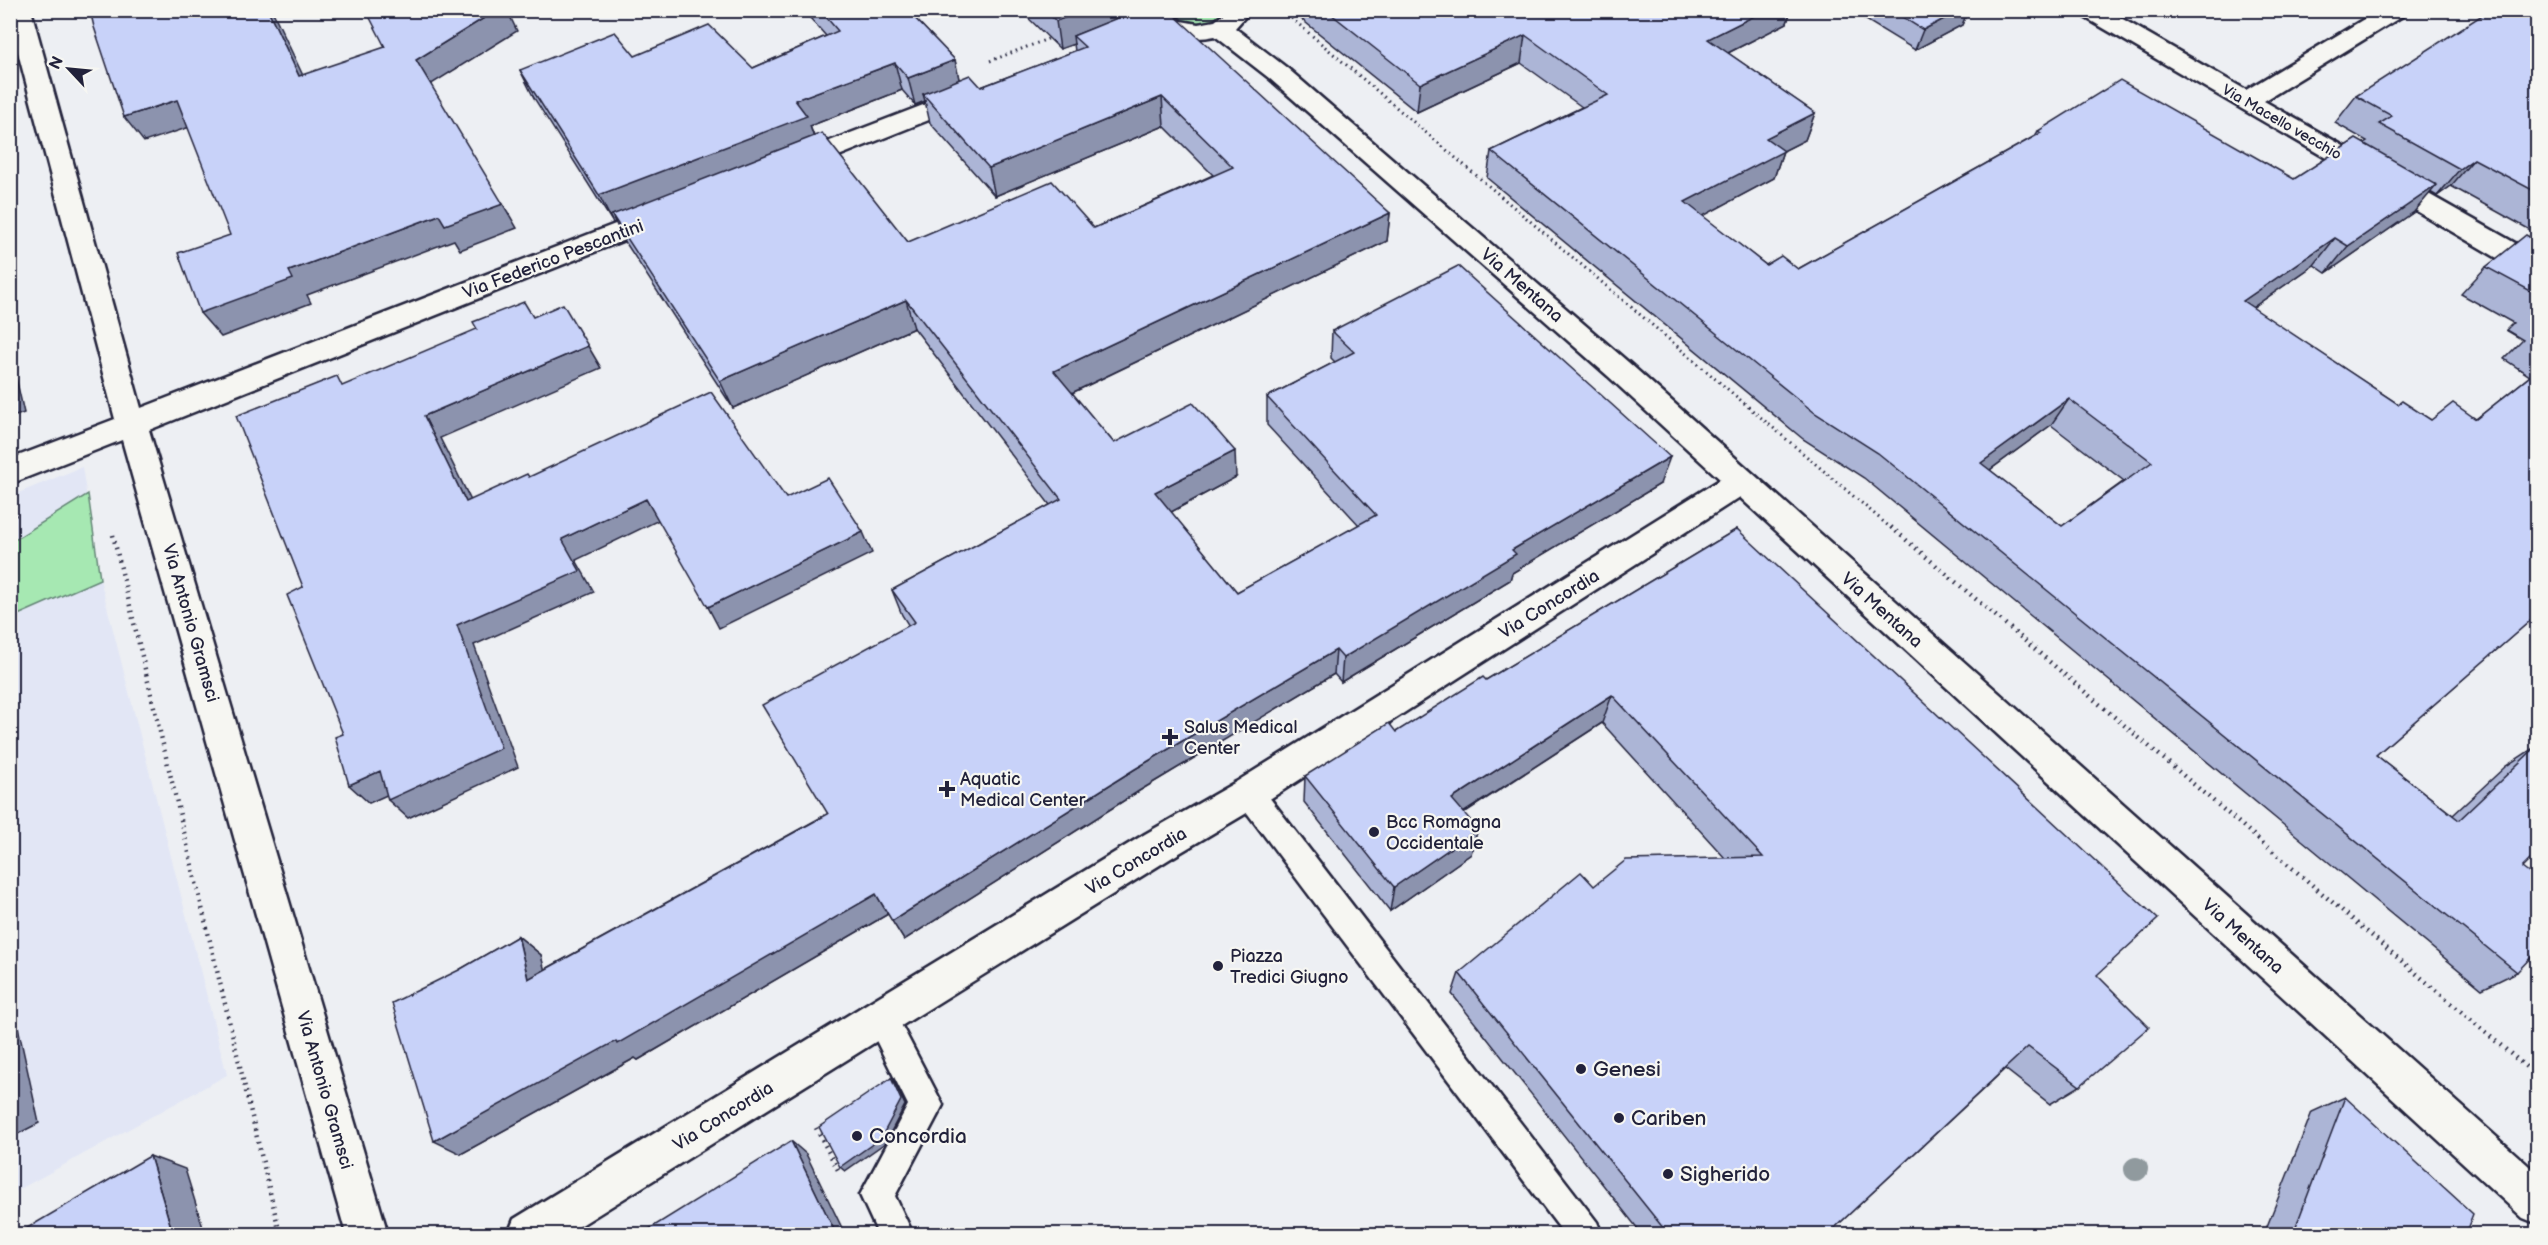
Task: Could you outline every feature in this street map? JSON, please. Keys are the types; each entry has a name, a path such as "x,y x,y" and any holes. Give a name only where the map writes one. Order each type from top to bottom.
{"street":[{"name":"Via Antonio Gramsci","path":"19,10 130,424 143,457 367,1234"},
{"name":"Via Macello vecchio","path":"2090,10 2538,268"},
{"path":"2246,101 2396,10"},
{"path":"1153,20 1182,29 1207,30 1229,19"},
{"name":"Via Mentana","path":"1229,19 1278,73 1609,361 2538,1203"},
{"path":"774,172 996,85"},
{"name":"Via Federico Pescantini","path":"10,472 685,207"},
{"name":"Via Concordia","path":"529,1234 1158,846 1250,793 1740,482"}],"lane":[{"path":"1250,793 1585,1234"},
{"path":"881,1018 926,1105 877,1195 896,1234"}],"path":[{"path":"1282,10 2538,1077"},
{"path":"111,528 280,1234"}],"shaded area":[{"path":"82,467 100,579 227,1075 11,1194 11,496"}],"green space":[{"path":"1171,11 1224,11 1219,16 1197,23 1182,20"},
{"path":"88,494 100,579 11,618 11,542"}],"building":[{"path":"90,10 268,10 299,76 385,47 366,10 497,10 416,60 503,204 445,225 439,215 289,271 293,279 200,313 178,253 230,235 177,100 124,117"},
{"path":"820,10 907,10 955,60 908,78 895,63 795,100 807,116 599,195 520,70 615,32 635,56 709,25 753,68 838,31"},
{"path":"1045,10 1084,10 1056,21"},
{"path":"1137,10 1162,10 1168,16 1173,14 1390,213 1054,371 1114,443 1193,403 1235,451 1155,492 1237,592 1376,515 1267,397 1354,352 1332,331 1458,266 1670,457 1512,550 1516,554 1343,658 1336,650 1135,769 892,921 876,894 617,1044 616,1041 434,1141 392,1003 459,970 518,936 528,979 828,814 762,705 915,622 892,590 1061,499 906,300 720,381 612,215 822,133 908,242 1052,181 1094,228 1233,167 1162,97 989,168 923,94 970,75 981,87 1085,47 1073,36"},
{"path":"1326,10 1766,10 1708,39 1815,113 1766,138 1784,151 1685,202 1766,265 1781,256 1798,269 2041,133 2038,131 2120,80 2294,179 2356,139 2437,185 2348,246 2335,238 2243,301 2398,404 2402,401 2431,420 2453,403 2476,419 2538,370 2538,614 2376,755 2459,820 2538,745 2538,852 2522,868 2538,880 2538,950 2517,972 1878,453 1815,413 1491,151 1608,95 1525,35 1420,84","holes":["2069,399 2152,462 2062,526 1981,463"]},
{"path":"1891,10 1961,10 1923,30"},
{"path":"2490,10 2538,10 2538,193 2474,159 2460,169 2379,124 2392,116 2356,96"},
{"path":"2526,235 2538,242 2538,295 2486,267"},
{"path":"2538,298 2538,306 2532,303"},
{"path":"524,302 533,317 563,304 588,346 424,416 466,502 527,474 529,477 711,392 786,498 828,478 863,532 708,607 646,499 562,539 580,571 457,625 501,748 388,800 380,771 349,785 335,737 343,734 287,595 303,587 236,416 337,376 342,386 477,329 473,322"},
{"path":"2538,326 2538,337 2531,332"},
{"path":"1737,529 2158,919 2097,975 2149,1027 2080,1086 2028,1047 1828,1234 1668,1234 1459,973 1581,872 1594,886 1626,860 1763,857 1612,695 1452,799 1478,829 1394,887 1305,776 1389,723 1396,732 1483,677 1486,680"},
{"path":"891,1078 901,1100 881,1138 840,1167 819,1127"},
{"path":"2345,1097 2473,1214 2465,1234 2293,1234"},
{"path":"791,1141 836,1234 641,1234"},
{"path":"150,1156 173,1234 17,1234"}],"place":[{"name":"Salus Medical Center","path":"1170,737"},
{"name":"Aquatic Medical Center","path":"947,789"},
{"name":"Bcc Romagna Occidentale","path":"1374,832"},
{"name":"Piazza Tredici Giugno","path":"1218,966"},
{"name":"Genesi","path":"1581,1069"},
{"name":"Cariben","path":"1619,1118"},
{"name":"Concordia","path":"857,1136"},
{"name":"Sigherido","path":"1668,1174"}]}
